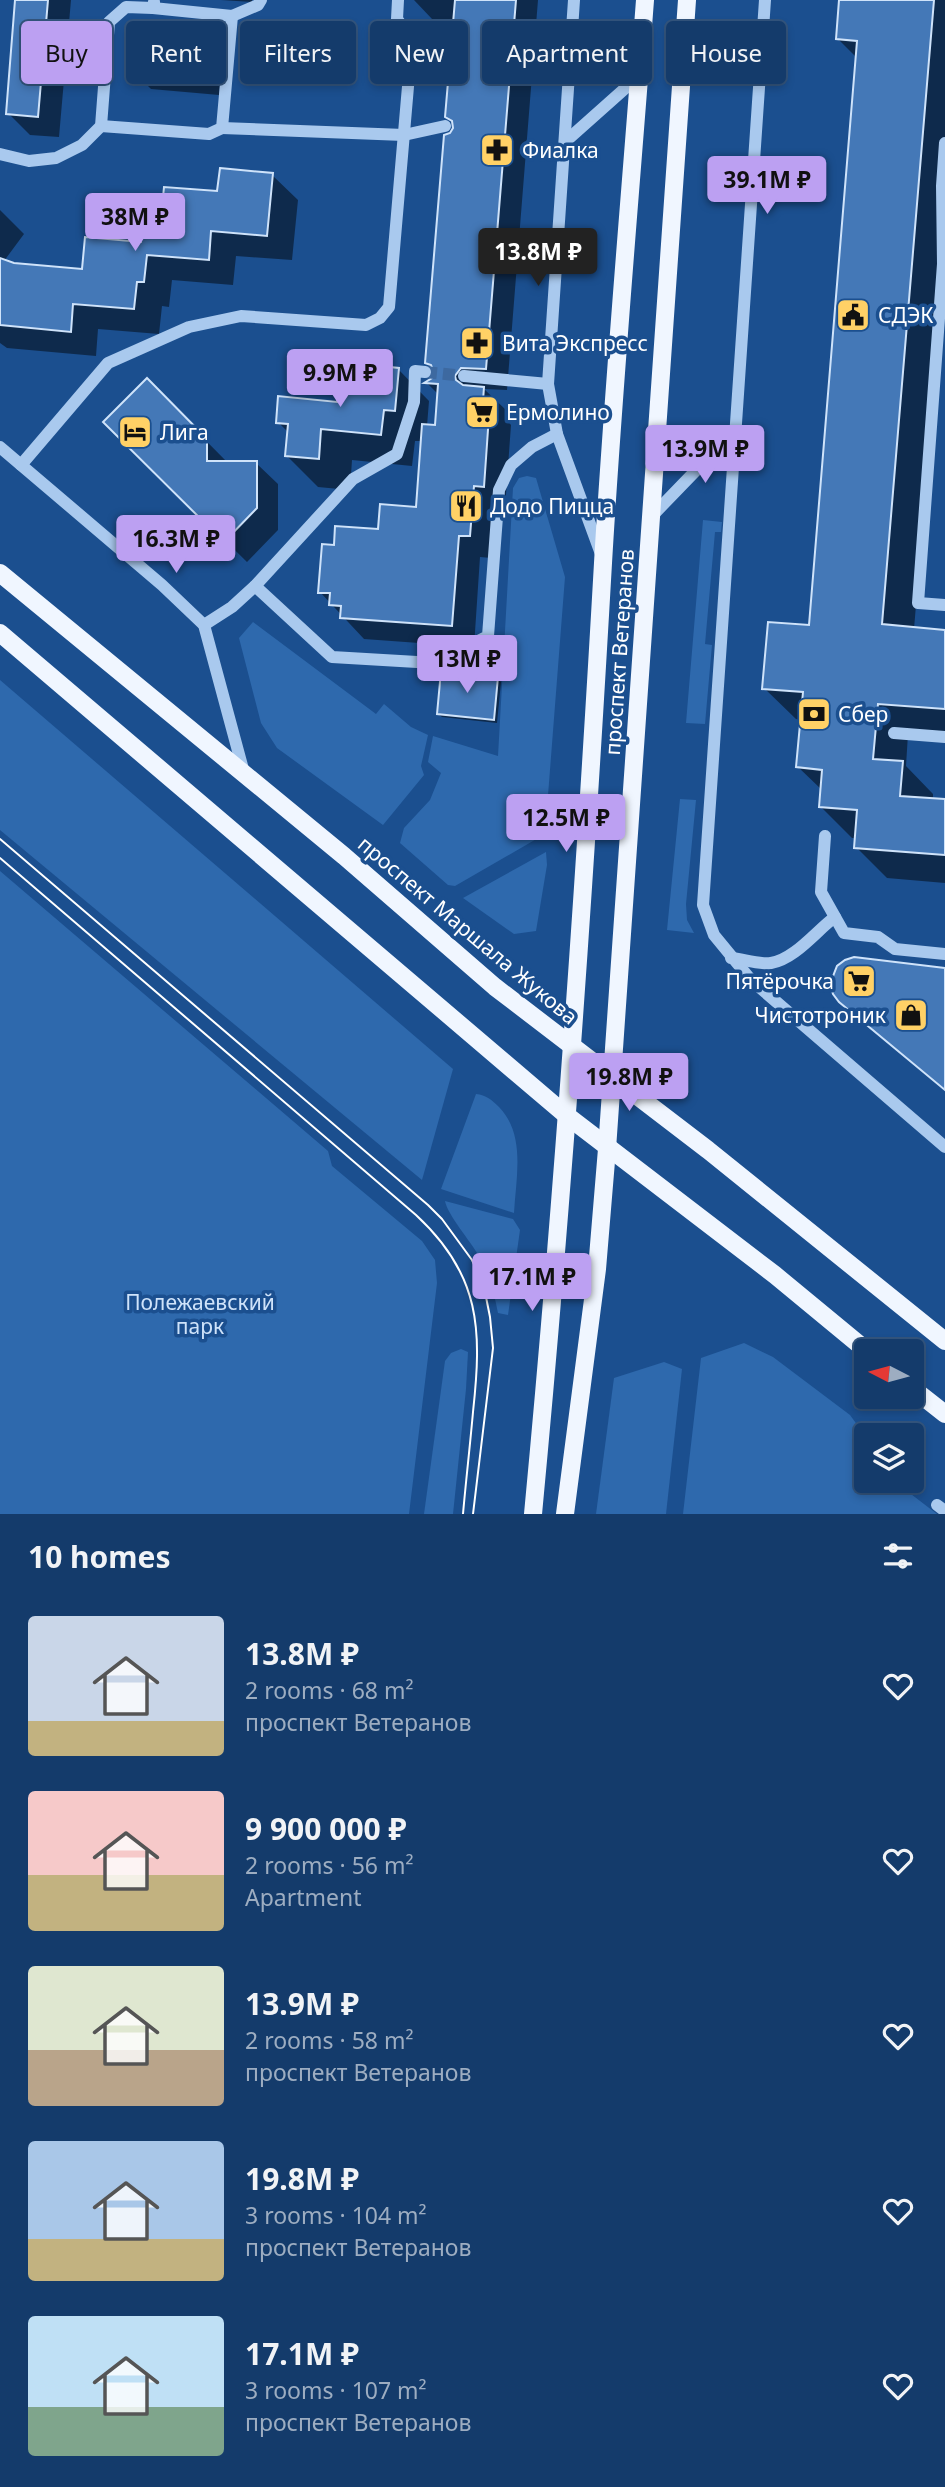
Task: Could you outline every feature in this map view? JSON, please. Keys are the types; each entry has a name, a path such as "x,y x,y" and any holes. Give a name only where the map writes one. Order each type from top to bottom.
{"main road":[{"name":"проспект Ветеранов","path":"643,21 645,0"},
{"name":"проспект Ветеранов","path":"565,1514 597,1269 607,1149 687,0"},
{"name":"проспект Ветеранов","path":"533,1514 566,1115 638,84"},
{"name":"проспект Маршала Жукова","path":"0,573 344,856 495,987 612,1074 945,1341"},
{"path":"0,633 607,1149 775,1275 854,1340"},
{"path":"924,1397 945,1414"}],"street":[{"path":"0,154 29,161 56,158 82,145 102,126 109,22 126,7 153,4 232,16 258,5 261,0"},
{"path":"21,465 108,363 163,337 189,327 241,316 366,325 380,318 388,307 412,40 397,19 398,0"},
{"path":"574,0 548,384 557,434 603,562"},
{"path":"765,0 703,905 715,935 754,983 945,1147"},
{"path":"222,128 232,16"},
{"path":"566,141 630,84"},
{"path":"102,126 209,134 222,128 404,135 445,126"},
{"path":"945,143 942,186 943,264 918,603 945,605"},
{"path":"204,625 232,607 255,586 353,479 397,454 414,402 415,371 425,372"},
{"path":"464,376 548,384"},
{"path":"651,517 736,429"},
{"path":"255,586 332,657 434,663 477,642 488,636 499,490 511,465 532,447 557,434"},
{"path":"0,447 162,585 204,625 244,774"},
{"path":"894,733 945,737"},
{"path":"825,836 821,892 844,933 878,937 895,949 945,954"},
{"path":"731,958 770,963 792,953 835,917"}],"green space":[{"path":"519,478 536,478 565,577 545,834 455,886 448,885 400,843 404,828 430,800 441,773 428,762 433,736 498,756 513,488"},
{"path":"703,520 722,522 721,532 715,532 705,644 712,645 705,724 686,723"},
{"path":"253,622 376,714 384,704 411,727 428,735 421,766 424,775 383,825 277,748 261,723 239,638"},
{"path":"0,680 453,1069 422,1180 0,830"},
{"path":"680,799 696,800 686,904 687,920 694,933 667,930"},
{"path":"546,852 547,865 536,931 514,934 463,898"},
{"name":"Полежаевский парк","path":"0,871 328,1151 332,1166 422,1241 435,1260 437,1283 409,1514 0,1514"},
{"path":"476,1094 489,1098 499,1107 513,1130 517,1157 514,1213 441,1189"},
{"path":"445,1201 513,1219 520,1230 508,1315 498,1313 483,1263"},
{"path":"744,1343 773,1357 850,1415 856,1423 854,1493 910,1493 937,1514 683,1514 701,1358"},
{"path":"461,1349 468,1352 453,1514 424,1514 445,1361 451,1353"},
{"path":"664,1362 682,1369 666,1514 596,1514 614,1378"}],"building":[{"path":"15,0 48,0 46,21 21,21 21,84 41,84 38,117 6,114"},
{"path":"455,0 516,0 514,21 482,21 482,84 509,84 486,369 461,368 455,376 463,385 484,387 483,401 490,401 484,487 474,486 470,536 459,536 452,626 340,618 341,606 329,605 330,593 318,593 322,544 334,545 335,526 378,529 380,504 416,507 422,424 435,425 438,384 424,383 432,378 434,372 431,365 425,363 444,135 450,133 453,128 452,121 445,117 448,84 468,84 468,21 453,21"},
{"path":"839,0 934,0 882,624 945,630 945,709 878,704 873,759 903,761 900,796 945,799 945,855 854,848 857,810 819,807 822,770 796,767 803,692 762,689 768,622 809,625 857,41 836,39"},
{"path":"220,168 273,173 267,236 211,231 209,260 147,255 144,282 137,282 134,309 73,304 71,332 0,325 0,258 14,263 82,269 85,237 141,242 144,216 161,218 164,187 217,191"},
{"path":"340,362 399,368 395,411 384,410 381,435 321,429 319,459 285,456 288,424 276,423 278,396 337,402"},
{"path":"147,378 207,439 207,461 257,461 257,508 224,542 103,422"},
{"path":"441,671 498,677 494,720 437,714"},
{"path":"854,957 945,968 945,1090 839,1002 833,994 830,984 837,966"}],"tunnel":[{"path":"425,372 464,376"}],"tram line":[{"path":"0,839 428,1205 442,1219 472,1260 484,1287 493,1348 473,1514"},
{"path":"0,858 416,1215 454,1260 472,1305 477,1355 463,1514"}],"place":[{"name":"Фиалка","path":"497,150"},
{"name":"СДЭК","path":"853,315"},
{"name":"Вита Экспресс","path":"477,343"},
{"name":"Ермолино","path":"482,412"},
{"name":"Лига","path":"135,432"},
{"name":"Додо Пицца","path":"466,506"},
{"name":"Сбер","path":"814,714"},
{"name":"Пятёрочка","path":"859,981"},
{"name":"Чистотроник","path":"911,1015"}]}
